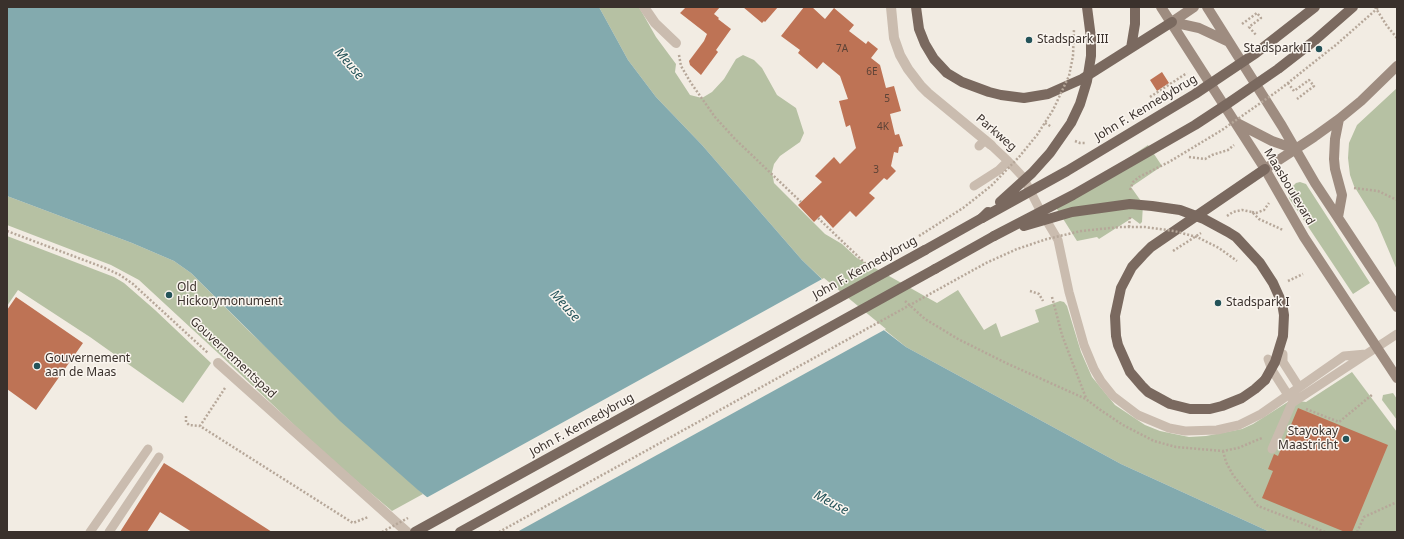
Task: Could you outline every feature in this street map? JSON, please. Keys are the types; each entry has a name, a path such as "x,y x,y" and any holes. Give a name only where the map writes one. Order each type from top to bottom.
{"main road":[{"path":"916,7 916,14 921,35 928,50 947,73 975,88 1001,95 1024,98 1053,92 1082,79 1194,7"},
{"path":"982,218 1041,163 1058,142 1075,114 1086,88 1090,64 1091,38 1087,7"},
{"path":"1131,48 1135,24 1135,7"},
{"name":"Maasboulevard","path":"1161,7 1265,169 1304,237 1397,378"},
{"name":"Maasboulevard","path":"1207,7 1315,182 1397,307"},
{"name":"John F. Kennedybrug","path":"415,532 1074,166 1195,94 1256,53 1315,7"},
{"path":"460,532 994,236 1073,195 1195,125 1292,58 1353,7"},
{"path":"1172,22 1199,28 1229,42"},
{"path":"994,236 1040,220 1072,212 1130,204 1180,210 1216,225 1236,237 1252,253 1273,283 1282,303 1284,315 1283,336 1275,362 1265,380 1246,396 1235,402 1210,409 1190,409 1170,404 1148,392 1142,386 1130,372 1118,345 1115,330 1115,316 1118,298 1126,278 1132,267 1147,251 1236,188 1339,119 1361,101 1397,66"},
{"path":"1338,217 1342,195 1335,169 1334,158 1336,131 1339,119"},
{"path":"1235,122 1265,138 1295,149"}],"street":[{"path":"644,7 655,23 676,43"},
{"name":"Parkweg","path":"891,7 894,38 900,55 908,69 928,93 985,144"},
{"name":"Gouvernementspad","path":"218,363 406,532"}],"lane":[{"name":"Parkweg","path":"985,144 1008,161 1023,177 1058,240 1069,292 1084,345 1094,369 1101,381 1108,391 1119,401 1138,415 1169,428 1185,431 1205,431 1239,425 1290,399"},
{"path":"974,186 999,170 1008,161"},
{"path":"1290,399 1397,334"},
{"path":"1283,354 1283,362 1299,387"},
{"path":"1272,449 1290,399 1299,387 1344,356 1366,354"},
{"path":"1268,359 1272,370 1290,399"},
{"path":"90,532 148,449"},
{"path":"109,532 159,457"}],"path":[{"path":"1375,7 1387,26 1397,38"},
{"path":"1130,192 1133,182 1139,177 1169,162 1222,130 1288,83 1337,44 1379,7"},
{"path":"1243,24 1257,13 1261,18 1249,27 1256,36"},
{"path":"918,236 963,208 991,186 1014,163 1037,135 1053,110 1069,76 1073,56 1074,24"},
{"path":"676,43 681,66 715,117 735,139 801,202"},
{"path":"1064,72 1072,68"},
{"path":"1150,97 1189,72"},
{"path":"1288,83 1294,91 1309,80 1314,86 1297,99"},
{"path":"1189,157 1205,159 1232,146"},
{"path":"1352,188 1366,188 1378,191 1397,200"},
{"path":"1225,217 1233,212 1242,210 1259,212 1266,208 1269,204"},
{"path":"1252,212 1259,219 1282,230"},
{"path":"1129,227 1130,215"},
{"path":"818,218 871,269"},
{"path":"499,532 986,263 1017,249 1048,239 1093,229 1129,227 1165,229 1204,240 1219,248 1239,263"},
{"name":"Gouvernementspad","path":"7,231 120,275 159,306 218,363"},
{"path":"1171,252 1202,232"},
{"path":"864,266 871,263"},
{"path":"1284,283 1303,274"},
{"path":"1030,291 1038,294 1042,301"},
{"path":"899,296 925,318 958,340 1086,398 1117,422 1154,441 1176,447 1223,451 1238,448 1265,437"},
{"path":"1052,297 1062,335 1086,398"},
{"path":"1290,399 1339,422 1373,394"},
{"path":"200,426 218,399"},
{"path":"186,416 186,422 189,424 200,426 353,523 383,510"},
{"path":"1223,451 1226,462 1233,475 1258,506 1325,532"},
{"path":"1357,532 1364,517 1397,502"},
{"path":"382,532 412,516"}],"green space":[{"path":"599,7 639,7 656,37 676,64 675,72 690,95 702,98 712,92 724,79 736,59 743,55 754,60 762,68 777,95 796,108 804,133 800,142 780,156 774,164 772,172 774,183 825,234 842,244 857,258 937,303 958,290 984,330 996,323 1001,337 1039,322 1035,310 1060,301 1064,302 1067,306 1081,352 1092,377 1115,405 1145,425 1160,431 1189,437 1206,436 1242,429 1253,424 1291,400 1306,402 1352,372 1397,432 1397,532 1270,532 1121,464 906,347 821,278 802,260 702,145 656,97 628,60"},
{"path":"1397,88 1397,270 1377,223 1354,186 1350,175 1348,158 1349,143 1357,125"},
{"path":"1148,145 1162,166 1131,187 1143,204 1142,222 1140,224 1132,218 1099,239 1097,237 1077,241 1055,206"},
{"path":"1300,182 1306,184 1370,283 1353,294 1289,198 1291,188 1296,183"},
{"path":"7,196 132,243 174,261 191,273 250,332 423,494 392,511 328,457 139,280 111,265 7,225"},
{"path":"7,236 114,277 124,283 211,363 183,403 90,337 18,290 7,306"},
{"path":"1393,393 1397,399 1397,420 1382,400 1383,395"}],"water":[{"name":"Meuse","path":"7,7 599,7 628,60 656,97 702,145 802,260 828,285 885,331 906,347 1121,464 1270,532 471,532 418,490 340,421 191,273 174,261 132,243 7,196"}],"pier":[{"path":"824,278 886,329 517,532 468,532 426,498"}],"building":[{"path":"686,7 720,7 714,14 731,29 716,50 718,52 701,75 690,65 689,61 704,41 707,34 680,13"},
{"path":"743,7 778,7 765,22 764,21 762,23"},
{"path":"804,7 812,7 825,19 834,8 854,25 849,31 866,44 868,41 878,49 871,58 880,65 886,88 894,86 901,111 890,114 895,135 899,134 903,146 899,147 898,153 894,152 891,166 896,171 887,180 884,178 869,193 875,198 856,217 850,211 833,228 821,215 814,222 798,205 822,182 815,176 834,157 840,164 856,148 850,125 846,127 839,101 848,99 840,76 823,62 817,69 798,53 800,50 781,36"},
{"path":"1162,72 1169,83 1157,91 1150,80"},
{"name":"Gouvernement aan de Maas","path":"16,297 83,343 36,410 7,389 7,310"},
{"path":"1298,408 1388,445 1352,532 1345,532 1262,498 1273,471 1268,469 1274,454 1278,456"},
{"path":"164,463 272,532 192,532 160,512 147,532 120,532"}],"place":[{"name":"Stadspark III","path":"1029,40"},
{"name":"Stadspark II","path":"1319,49"},
{"name":"Old Hickorymonument","path":"169,295"},
{"name":"Stadspark I","path":"1218,303"},
{"name":"Gouvernement aan de Maas","path":"37,366"},
{"name":"Stayokay Maastricht","path":"1346,439"}]}
